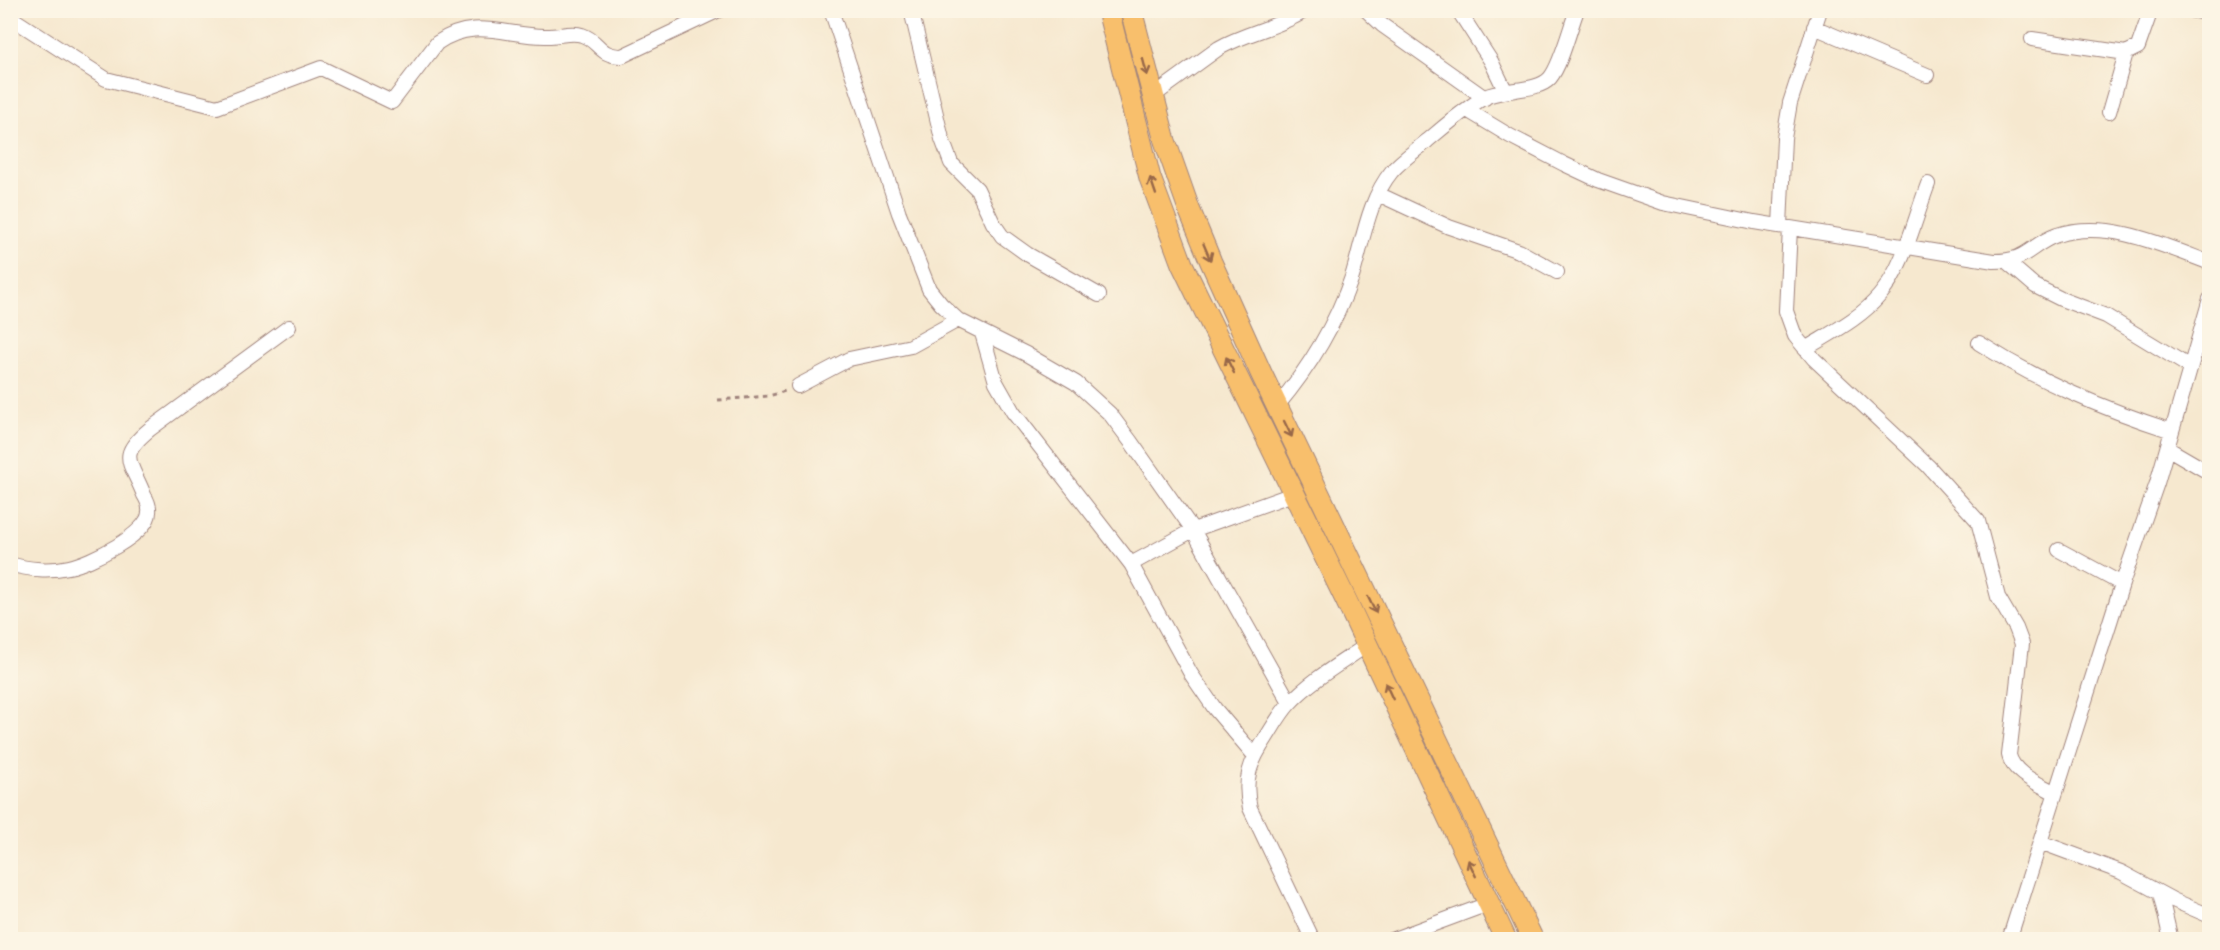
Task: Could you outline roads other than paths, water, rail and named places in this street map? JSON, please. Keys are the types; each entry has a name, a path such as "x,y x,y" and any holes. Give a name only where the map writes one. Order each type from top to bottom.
{"highway":[{"path":"1108,10 1138,134 1182,264 1367,645 1506,939"},
{"path":"1131,10 1165,141 1189,209 1277,406 1533,939"}],"street":[{"path":"10,16 106,80 217,107 321,68 392,102 437,43 468,29 486,29 546,37 578,34 589,38 608,54 622,56 719,10"},
{"path":"831,10 917,262 929,289 958,320 1056,371 1077,383 1093,397 1131,442 1193,531 1290,703"},
{"path":"911,10 942,139 951,163 976,189 1002,236 1027,254 1099,295"},
{"path":"1153,96 1229,42 1278,26 1306,10"},
{"path":"1366,10 1382,25 1485,98"},
{"path":"1458,10 1460,17 1491,61 1505,90"},
{"path":"1277,406 1313,359 1334,321 1351,278 1378,194 1392,171 1403,160 1485,98 1505,90 1540,85 1551,77 1577,10"},
{"path":"1820,10 1790,103 1784,138 1786,311 1790,327 1805,349 1928,466 1978,521 1996,591 2022,644 2010,761 2021,772 2055,793"},
{"path":"2032,39 2127,53 2138,47 2151,10"},
{"path":"2189,10 2210,14"},
{"path":"1814,27 1927,75"},
{"path":"2109,112 2127,53"},
{"path":"1467,110 1510,136 1564,164 1634,194 1690,210 1977,259 2006,261 2025,255 2054,237 2081,230 2102,231 2174,249 2210,263"},
{"path":"1805,349 1850,322 1879,297 1894,274 1928,184"},
{"path":"1378,194 1449,227 1519,251 1557,272"},
{"path":"2006,261 2035,286 2061,299 2106,316 2190,367"},
{"path":"2008,939 2122,584 2157,483 2210,299"},
{"path":"798,386 849,359 911,346 958,320"},
{"path":"10,564 26,569 67,568 93,559 139,532 148,520 150,512 129,458 132,446 150,429 289,327"},
{"path":"982,333 996,382 1013,412 1131,564 1191,674 1215,709 1255,756"},
{"path":"1978,343 2058,388 2107,409 2172,431"},
{"path":"2167,448 2210,472"},
{"path":"1131,564 1193,531 1293,494"},
{"path":"2059,550 2122,584"},
{"path":"1313,939 1250,808 1246,780 1255,756 1290,703 1323,675 1367,645"},
{"path":"2040,842 2121,872 2210,916"},
{"path":"2160,893 2171,939"},
{"path":"1391,939 1488,904"}]}
